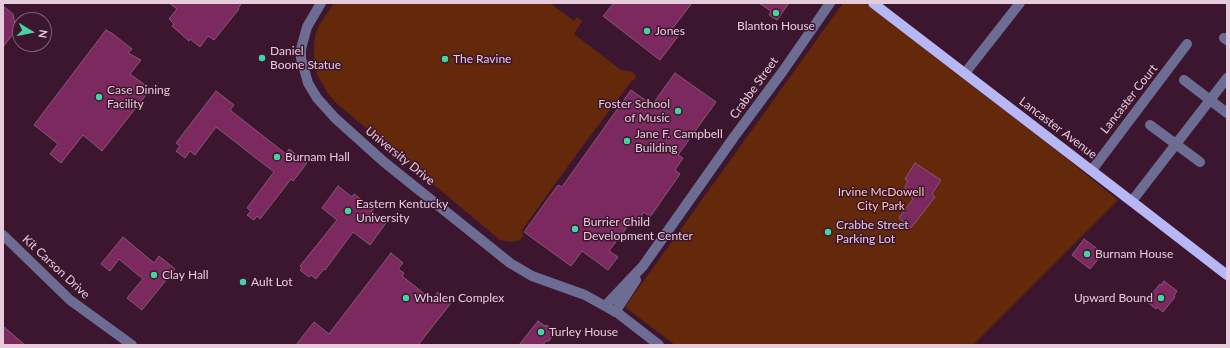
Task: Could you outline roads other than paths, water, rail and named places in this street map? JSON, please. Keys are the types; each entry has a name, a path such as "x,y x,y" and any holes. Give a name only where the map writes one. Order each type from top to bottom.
{"main road":[{"name":"Lancaster Avenue","path":"873,3 1227,275"}],"street":[{"name":"University Drive","path":"321,3 307,27 301,50 301,58 308,83 328,112 384,162 510,263 532,276 586,294 615,312 659,345"},
{"name":"Crabbe Street","path":"605,306 643,266 830,3"},
{"path":"965,73 1020,3"},
{"name":"Lancaster Court","path":"1092,170 1187,44"},
{"path":"1132,201 1227,78"},
{"path":"1184,80 1227,113"},
{"path":"1150,125 1200,162"},
{"name":"Kit Carson Drive","path":"3,235 70,300 132,345"},
{"name":"Crabbe Street","path":"615,312 638,278 643,266"}],"place":[{"name":"Blanton House","path":"776,13"},
{"name":"Jones","path":"647,31"},
{"name":"Daniel Boone Statue","path":"262,58"},
{"name":"The Ravine","path":"445,59"},
{"name":"Case Dining Facility","path":"99,97"},
{"name":"Foster School of Music","path":"678,111"},
{"name":"Jane F. Campbell Building","path":"627,141"},
{"name":"Burnam Hall","path":"277,157"},
{"name":"Eastern Kentucky University","path":"348,211"},
{"name":"Burrier Child Development Center","path":"575,229"},
{"name":"Crabbe Street Parking Lot","path":"828,232"},
{"name":"Burnam House","path":"1087,254"},
{"name":"Clay Hall","path":"154,275"},
{"name":"Ault Lot","path":"243,282"},
{"name":"Whalen Complex","path":"406,298"},
{"name":"Upward Bound","path":"1161,298"},
{"name":"Turley House","path":"541,332"}],"park label":[{"name":"Irvine McDowell City Park","path":"881,199"}]}
